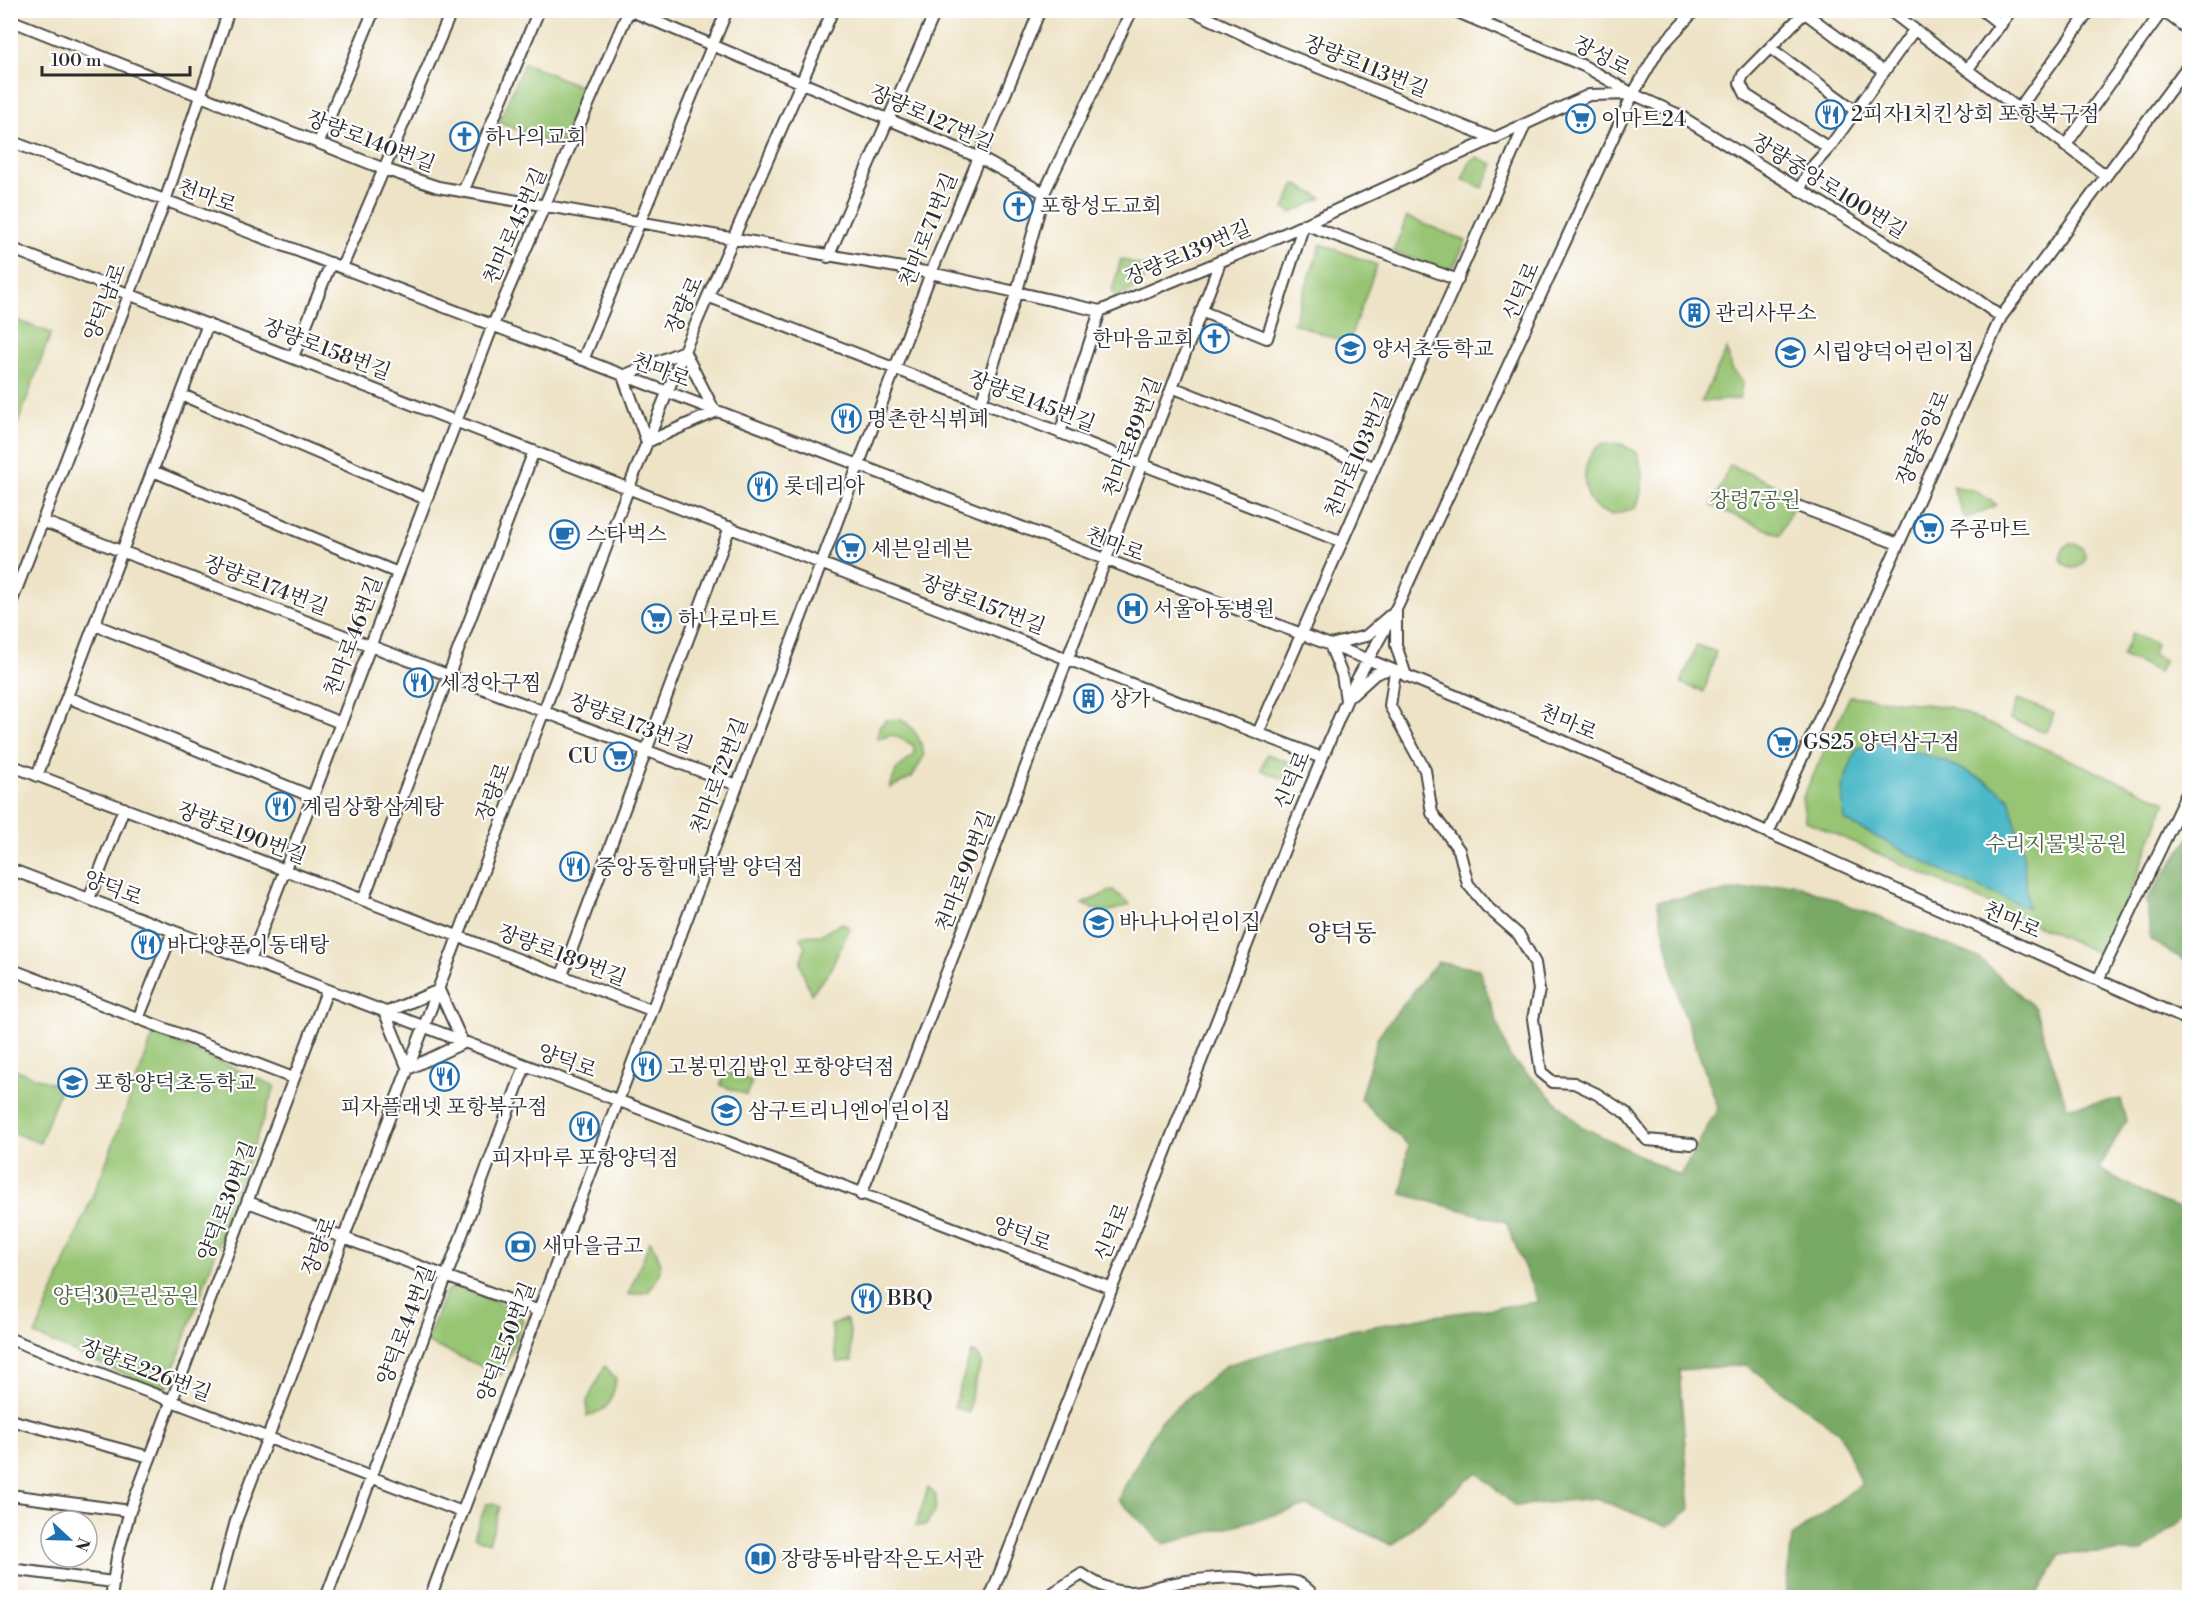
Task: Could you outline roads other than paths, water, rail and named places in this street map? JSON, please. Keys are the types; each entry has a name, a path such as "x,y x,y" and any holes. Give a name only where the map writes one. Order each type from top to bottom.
{"street":[{"path":"14,22 20,10"},
{"path":"214,10 228,13"},
{"path":"319,142 374,10"},
{"path":"342,267 452,10"},
{"path":"463,192 539,10"},
{"name":"장량로127번길","path":"629,10 978,157 1044,193"},
{"name":"천마로45번길","path":"493,325 546,207 629,10"},
{"path":"583,360 727,10"},
{"name":"장량로","path":"215,1598 228,1544 267,1436 629,487 666,393 710,297 833,10"},
{"path":"828,257 936,10"},
{"name":"천마로71번길","path":"858,467 931,273 1040,10"},
{"path":"981,403 1017,291 1044,193 1132,10"},
{"name":"장량로113번길","path":"1191,10 1278,51 1495,140"},
{"name":"장성로","path":"1453,10 1584,66 1633,94"},
{"path":"1483,22 1494,10"},
{"name":"신덕로","path":"990,1598 1111,1288 1346,702 1395,609 1633,94 1659,49 1695,10"},
{"path":"1889,10 2105,175"},
{"path":"1982,10 2001,25"},
{"path":"1967,70 2011,10"},
{"path":"2018,110 2090,10"},
{"path":"2065,146 2163,11 2190,31"},
{"path":"1829,148 1746,95 1740,83 1743,75 1806,12 1884,72"},
{"name":"양덕남로","path":"10,606 165,201 228,13"},
{"name":"장량로140번길","path":"14,22 384,169 438,187 735,239"},
{"path":"1799,190 1811,168 1829,148 1914,30"},
{"path":"1770,48 1856,111"},
{"name":"장량중앙로","path":"1768,832 2001,317 2190,63"},
{"name":"장량로139번길","path":"1100,311 1495,140 1589,95 1633,94"},
{"name":"장량중앙로100번길","path":"1633,94 1677,114 1968,293 2001,317"},
{"name":"천마로103번길","path":"1258,733 1299,634 1524,127"},
{"name":"천마로","path":"10,141 858,467 1367,659 1561,740 2190,1021"},
{"path":"1202,311 1267,338 1304,224 1458,280"},
{"path":"735,239 828,257 931,273 1100,311 1060,433"},
{"name":"장량로158번길","path":"10,248 629,487"},
{"name":"천마로89번길","path":"1105,561 1221,260"},
{"path":"293,357 331,263"},
{"name":"장량로145번길","path":"710,297 1340,541"},
{"path":"38,776 208,324"},
{"name":"천마로46번길","path":"250,961 493,325"},
{"path":"684,351 715,412 647,442 623,376 684,351"},
{"path":"1172,387 1373,467"},
{"path":"182,395 426,499"},
{"path":"363,900 534,451"},
{"name":"천마로72번길","path":"617,1100 858,467"},
{"path":"153,471 398,573"},
{"name":"장량로157번길","path":"629,487 1322,758"},
{"path":"1800,507 1898,544"},
{"name":"장량로174번길","path":"42,521 544,710"},
{"path":"562,975 730,527"},
{"name":"천마로90번길","path":"861,1195 1105,561"},
{"path":"1346,702 1342,675 1330,645 1366,636 1395,609"},
{"path":"1395,609 1397,672 1390,706 1425,770 1431,813 1459,850 1468,884 1487,908 1519,935 1535,963 1539,990 1533,1019 1540,1068 1544,1077 1553,1082 1574,1083 1597,1094 1626,1113 1647,1140 1692,1144"},
{"path":"94,625 341,723"},
{"path":"1346,702 1374,674 1397,672"},
{"path":"67,698 313,797"},
{"name":"장량로173번길","path":"544,710 737,785"},
{"name":"장량로190번길","path":"10,765 459,936"},
{"path":"2098,980 2190,787"},
{"path":"88,899 124,808"},
{"name":"양덕로","path":"11,871 1111,1288"},
{"path":"138,1019 172,931"},
{"name":"장량로189번길","path":"459,936 651,1010"},
{"path":"10,969 293,1078"},
{"path":"439,990 463,1043 408,1069 386,1013 439,990"},
{"name":"양덕로30번길","path":"111,1598 122,1535 130,1511 327,991"},
{"name":"양덕로44번길","path":"326,1598 525,1066"},
{"name":"양덕로50번길","path":"429,1598 617,1100"},
{"path":"248,1202 539,1311"},
{"name":"장량로226번길","path":"10,1339 462,1512"},
{"path":"10,1420 150,1457"},
{"path":"10,1495 130,1511"},
{"path":"10,1569 113,1582"},
{"path":"1045,1598 1082,1574 1105,1588 1129,1594 1190,1581 1240,1578 1265,1583 1289,1579 1303,1586 1316,1598"}],"water":[{"path":"1885,743 1942,760 1988,782 2009,798 2023,852 2028,908 1950,875 1844,820 1842,787 1857,748"}],"place":[{"name":"2피자1치킨상회 포항북구점","path":"1830,114"},
{"name":"이마트24","path":"1580,119"},
{"name":"하나의교회","path":"464,137"},
{"name":"포항성도교회","path":"1019,206"},
{"name":"관리사무소","path":"1694,313"},
{"name":"한마음교회","path":"1215,339"},
{"name":"양서초등학교","path":"1351,349"},
{"name":"시립양덕어린이집","path":"1791,352"},
{"name":"명촌한식뷔페","path":"846,419"},
{"name":"롯데리아","path":"763,486"},
{"name":"주공마트","path":"1928,529"},
{"name":"스타벅스","path":"565,534"},
{"name":"세븐일레븐","path":"850,549"},
{"name":"서울아동병원","path":"1132,609"},
{"name":"하나로마트","path":"657,619"},
{"name":"세정아구찜","path":"419,683"},
{"name":"상가","path":"1089,699"},
{"name":"GS25 양덕삼구점","path":"1782,742"},
{"name":"CU","path":"619,756"},
{"name":"계림상황삼계탕","path":"281,807"},
{"name":"중앙동할매닭발 양덕점","path":"575,867"},
{"name":"바나나어린이집","path":"1098,922"},
{"name":"바다양푼이동태탕","path":"146,945"},
{"name":"고봉민김밥인 포항양덕점","path":"646,1067"},
{"name":"피자플래넷 포항북구점","path":"444,1076"},
{"name":"포항양덕초등학교","path":"73,1083"},
{"name":"삼구트리니엔어린이집","path":"727,1111"},
{"name":"피자마루 포항양덕점","path":"585,1127"},
{"name":"새마을금고","path":"521,1246"},
{"name":"BBQ","path":"866,1298"},
{"name":"장량동바람작은도서관","path":"760,1559"}],"district":[{"name":"양덕동","path":"1342,933"}],"park label":[{"name":"장령7공원","path":"1755,500"},
{"name":"수리지물빛공원","path":"2056,844"},
{"name":"양덕30근린공원","path":"126,1296"}]}
